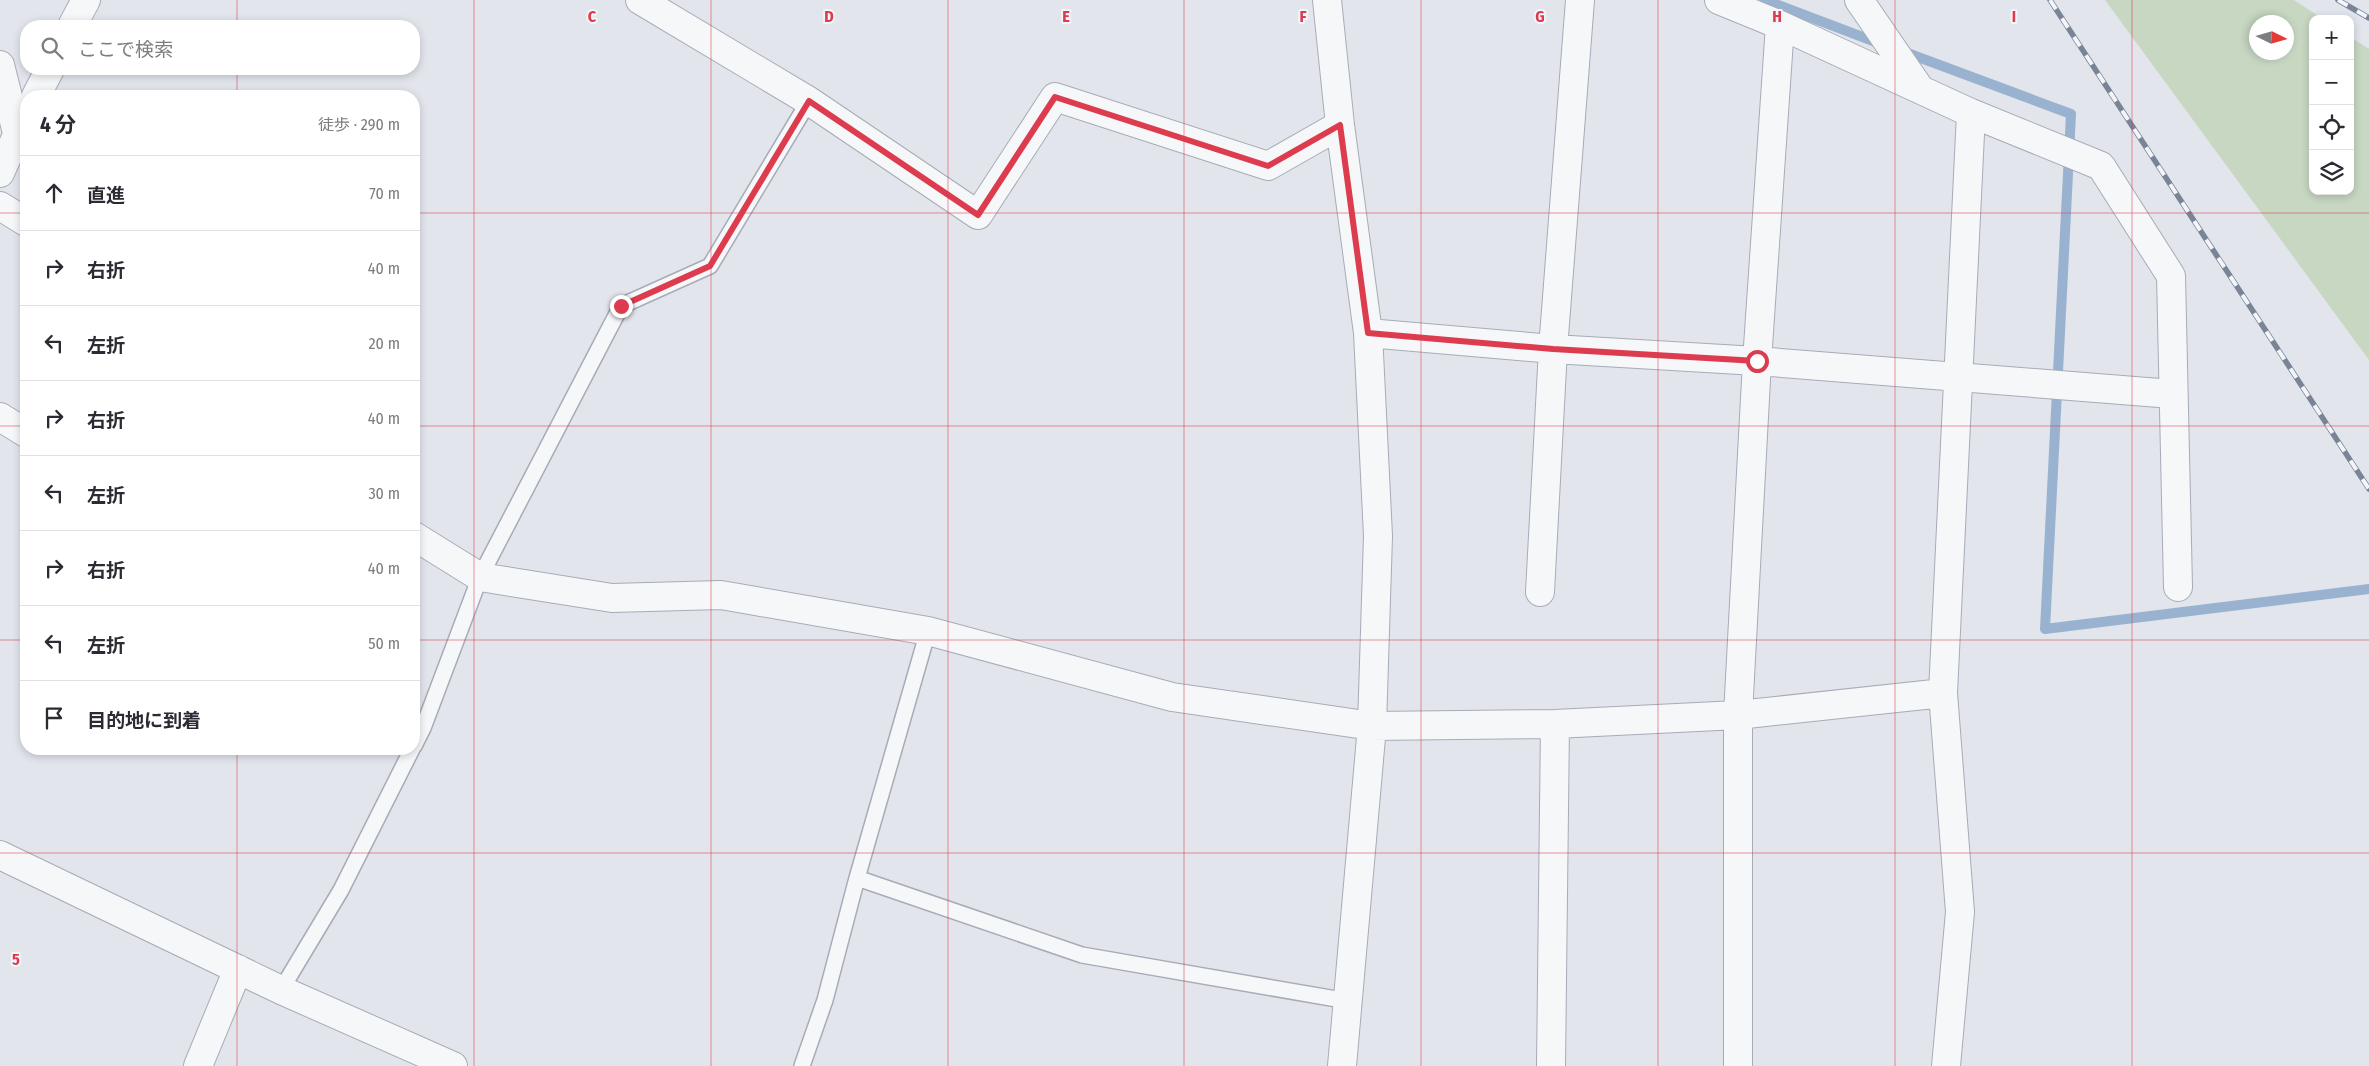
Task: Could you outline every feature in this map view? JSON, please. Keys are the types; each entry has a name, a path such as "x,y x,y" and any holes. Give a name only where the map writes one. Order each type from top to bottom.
{"street":[{"path":"75,20 86,0"},
{"path":"640,0 809,101 978,215 1055,97 1268,166 1340,125"},
{"path":"1327,0 1340,125 1368,333 1378,536 1372,726 1342,1066"},
{"path":"1540,592 1553,349 1580,0"},
{"path":"1720,0 1780,25 1971,113 2101,166 2171,276 2172,394 2178,587"},
{"path":"1859,0 1921,90"},
{"path":"1738,1066 1738,715 1757,361 1780,25"},
{"path":"0,65 20,119"},
{"path":"39,90 47,75"},
{"path":"1946,1066 1960,912 1943,693 1971,113"},
{"path":"0,173 20,128"},
{"path":"0,206 20,218"},
{"path":"1368,333 1553,349 1757,361 2172,394"},
{"path":"0,417 20,429"},
{"path":"420,540 480,577 612,598 721,595 928,631 1172,697 1372,726 1555,724 1738,715 1943,693"},
{"path":"1551,1066 1555,724"},
{"path":"0,855 281,990 453,1066"},
{"path":"198,1066 238,969"}],"lane":[{"path":"420,734 480,577 621,306 710,266 809,101"},
{"path":"802,1066 825,1000 857,878 928,631"},
{"path":"281,990 341,890 409,755"},
{"path":"857,878 1082,955 1348,1001"}],"green space":[{"path":"2105,0 2294,0 2317,15 2309,15 2309,195 2354,195 2354,40 2369,49 2369,360"}],"waterway":[{"path":"1765,0 1881,44"},
{"path":"1902,51 2071,114 2045,629 2369,589"}],"railway":[{"path":"2050,0 2369,489"},
{"path":"2338,0 2369,18"}],"route":[{"path":"621,306 710,266 809,101 978,215 1055,97 1268,166 1340,125 1368,333 1553,349 1757,361"}]}
